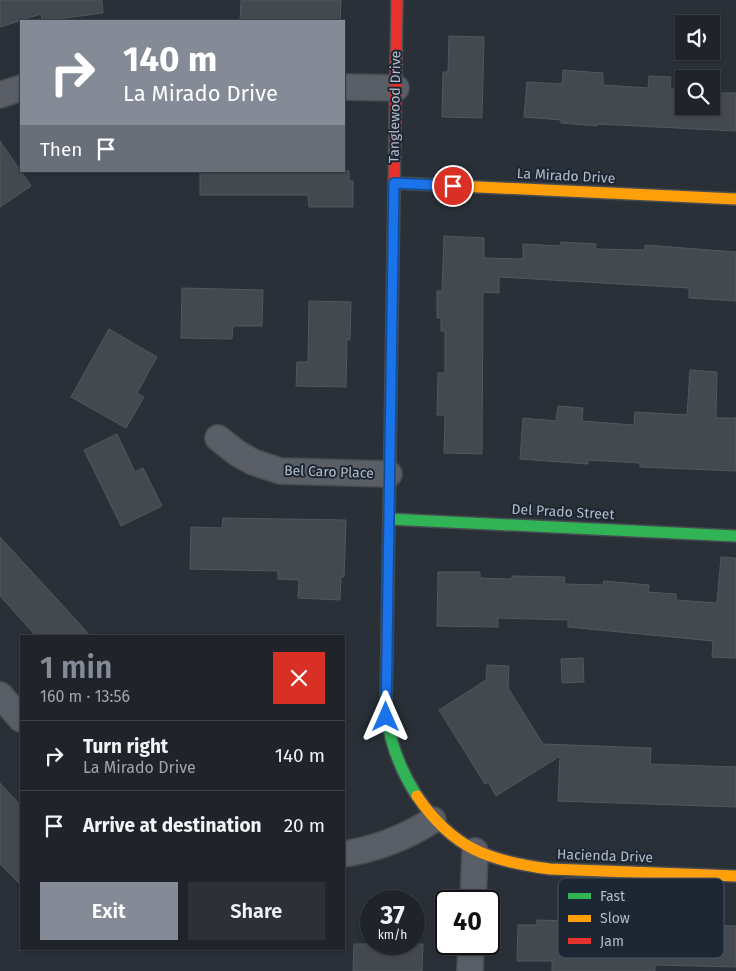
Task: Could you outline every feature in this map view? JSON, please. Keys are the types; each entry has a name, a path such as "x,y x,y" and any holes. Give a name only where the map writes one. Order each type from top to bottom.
{"street":[{"name":"Tanglewood Drive","path":"397,0 386,700 388,734 399,764 414,793 433,820 461,843 475,851"},
{"path":"345,87 396,88"},
{"path":"0,95 20,88"},
{"name":"La Mirado Drive","path":"394,183 736,199"},
{"name":"Bel Caro Place","path":"218,438 237,453 253,462 280,471 390,474"},
{"name":"Del Prado Street","path":"389,519 736,536"},
{"path":"0,695 20,718"},
{"path":"345,854 398,840 433,820"},
{"path":"473,890 475,851"},
{"name":"Hacienda Drive","path":"475,851 500,860 540,869 736,876"},
{"path":"470,971 471,955"}],"building":[{"path":"0,0 102,0 103,13 50,20 42,20 41,14 0,27"},
{"path":"241,0 341,0 340,20 240,20"},
{"path":"449,36 484,37 482,118 442,117 443,72 448,72"},
{"path":"563,70 603,73 603,85 648,88 649,76 671,77 670,89 675,89 675,115 720,115 720,93 736,93 736,131 597,124 597,126 561,123 561,120 524,117 527,82 562,84"},
{"path":"0,141 31,186 0,207"},
{"path":"349,171 349,181 353,181 353,207 309,207 308,195 200,195 200,172"},
{"path":"444,236 484,238 484,258 523,259 523,244 560,246 561,242 596,244 595,249 645,250 645,245 736,252 736,301 689,298 689,288 499,277 499,293 483,292 482,454 444,453 445,415 437,415 438,373 445,373 445,331 441,331 441,318 437,318 437,291 442,291"},
{"path":"182,288 263,290 262,326 233,326 232,339 181,338"},
{"path":"309,301 351,302 350,340 347,339 346,387 296,386 297,362 308,362"},
{"path":"109,329 157,357 137,393 144,397 126,428 71,397"},
{"path":"690,370 717,372 716,418 736,418 736,471 640,467 640,463 588,460 588,464 520,459 523,418 556,421 558,406 583,408 582,421 634,425 635,412 687,415"},
{"path":"117,434 135,472 143,468 162,506 121,526 84,450"},
{"path":"223,518 346,520 344,577 341,577 340,600 298,598 299,580 278,579 278,571 190,569 191,527 222,528"},
{"path":"0,537 89,635 35,635 0,596"},
{"path":"721,557 736,558 736,658 712,657 713,641 568,627 568,620 498,618 498,627 437,626 438,572 480,572 480,578 512,579 512,576 565,577 564,584 603,585 604,581 649,585 648,592 676,594 676,600 717,603"},
{"path":"583,658 584,682 562,683 561,659"},
{"path":"487,665 509,666 508,688 543,744 651,748 650,764 736,767 736,807 558,801 560,756 496,796 488,782 485,784 439,710 486,680"},
{"path":"0,783 20,805 20,884 0,864"},
{"path":"537,920 558,921 558,958 724,958 724,926 736,926 736,967 655,965 655,971 552,971 552,961 517,961 518,925 537,925"},
{"path":"354,944 360,944 360,955 423,955 422,971 353,971"}],"traffic: fast":[{"path":"392,320 386,712 390,735 397,756 417,796"},
{"path":"389,519 736,536"}],"traffic: slow":[{"path":"394,183 736,199"},
{"path":"417,796 444,829 459,840 474,849 509,862 550,869 736,876"}],"traffic: jam":[{"path":"392,320 397,0"}],"route":[{"path":"386,717 394,183 453,186"}]}
